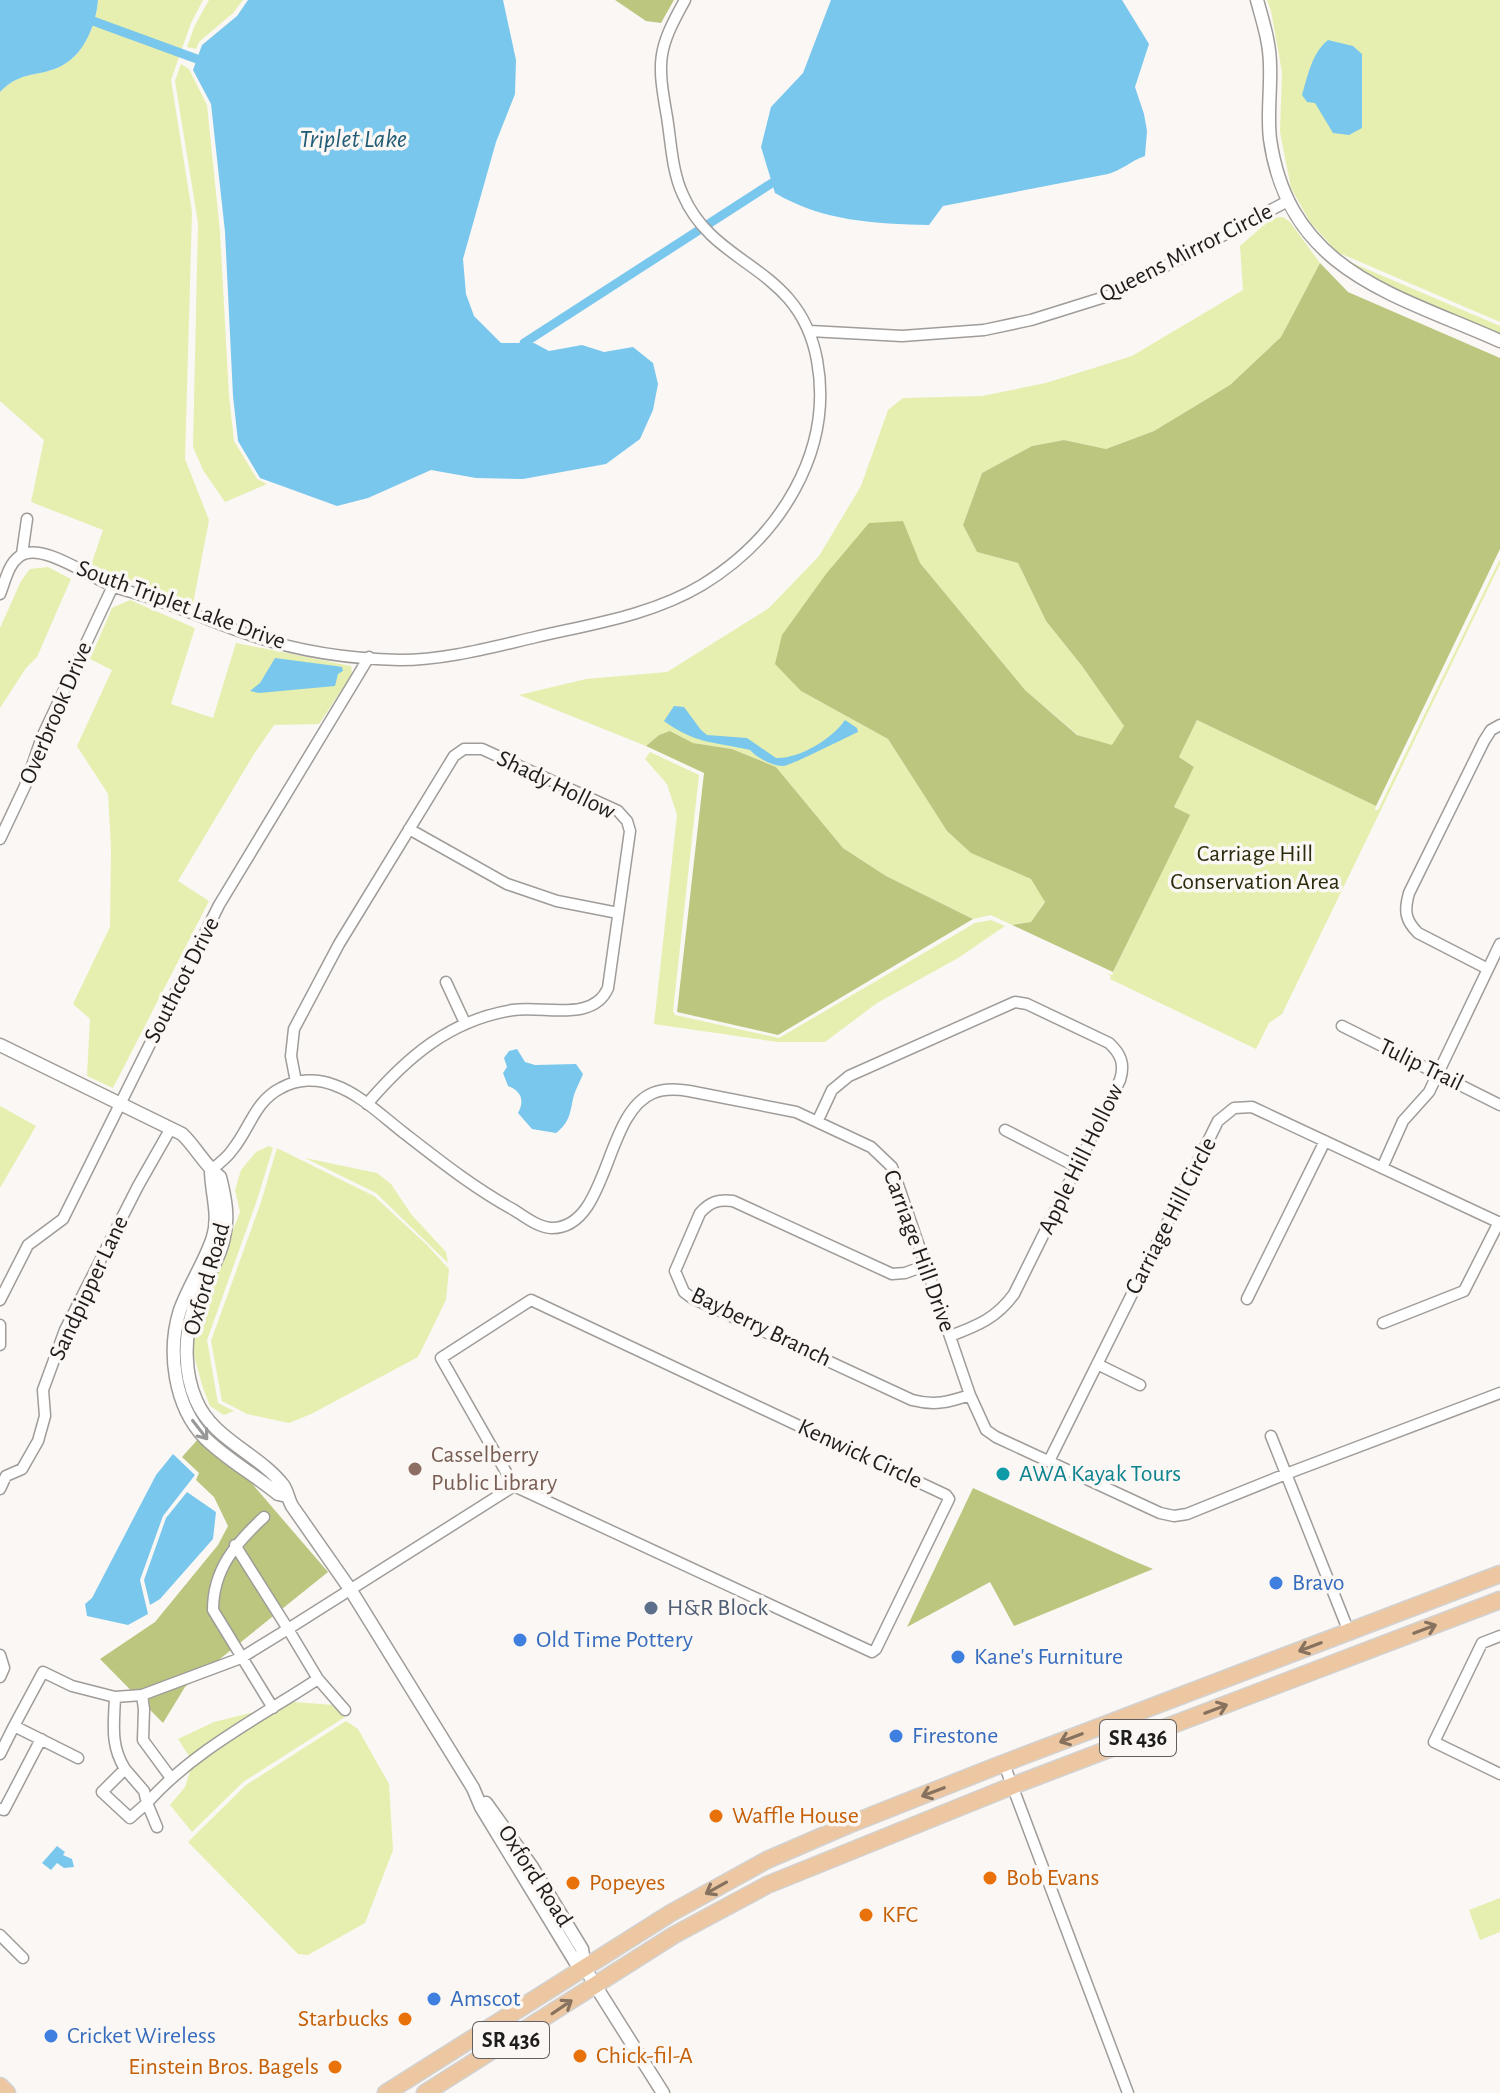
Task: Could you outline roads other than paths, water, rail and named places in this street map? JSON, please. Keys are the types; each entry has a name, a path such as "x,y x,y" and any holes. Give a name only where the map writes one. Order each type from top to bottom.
{"main road":[{"name":"SR 436","path":"386,2093 711,1890 785,1852 1004,1764 1500,1574"},
{"name":"SR 436","path":"425,2093 674,1935 767,1885 1012,1786 1500,1600"},
{"path":"1369,1650 1371,1633 1383,1619"},
{"path":"1326,1667 1337,1656 1349,1632"},
{"path":"801,1872 805,1858 833,1831"},
{"path":"767,1885 781,1869 785,1852"},
{"path":"0,2086 7,2093"}],"street":[{"path":"685,0 664,37 660,51 662,83 683,196 710,232 787,295 810,331"},
{"path":"1257,0 1268,39 1270,136 1286,202 1315,241 1345,269 1364,281 1500,341"},
{"name":"Queens Mirror Circle","path":"810,331 902,336 984,330 1031,320 1111,295 1286,202"},
{"name":"South Triplet Lake Drive","path":"22,554 45,553 113,586 278,643 369,657 400,660 466,653 631,615 701,585 744,555 779,516 806,470 820,411 820,384 810,331"},
{"path":"0,594 11,567 22,554 27,519"},
{"name":"Overbrook Drive","path":"0,839 25,786 42,737 113,586"},
{"name":"Southcot Drive","path":"0,1300 28,1245 63,1219 219,905 369,657"},
{"path":"1488,969 1418,933 1405,915 1409,893 1484,741 1491,730 1500,725"},
{"name":"Shady Hollow","path":"296,1082 291,1056 294,1029 339,944 454,756 464,749 482,749 618,811 627,821 630,831 608,988 596,1004 575,1010 518,1009 493,1013 465,1023 417,1051 367,1104"},
{"path":"409,829 507,884 557,901 618,913"},
{"path":"1382,1168 1403,1121 1423,1100 1438,1074 1500,944"},
{"path":"446,982 465,1023"},
{"name":"Apple Hill Hollow","path":"818,1120 832,1090 849,1076 1015,1002 1027,1004 1109,1043 1118,1051 1122,1060 1120,1080 1014,1294 1005,1307 982,1325 950,1336"},
{"name":"Tulip Trail","path":"1342,1026 1500,1105"},
{"name":"Oxford Road","path":"0,1045 171,1128 194,1145 211,1170 220,1177 225,1197 224,1237 193,1309 186,1354 196,1400 212,1424 285,1487 287,1496 350,1589 473,1788 532,1867 582,1949 585,1968 663,2093"},
{"name":"Carriage Hill Drive","path":"296,1082 315,1080 332,1084 367,1104 465,1181 535,1223 554,1228 567,1226 586,1210 632,1111 653,1093 673,1088 779,1107 818,1120 871,1147 892,1167 970,1395 986,1430 1160,1513 1174,1516 1187,1514 1286,1474"},
{"path":"211,1170 235,1148 265,1099 279,1088 296,1082"},
{"name":"Carriage Hill Circle","path":"1049,1461 1218,1121 1225,1113 1242,1106 1252,1107 1500,1222"},
{"name":"Sandpipper Lane","path":"0,1489 6,1476 22,1469 38,1441 45,1416 43,1390 65,1330 171,1128"},
{"path":"1005,1130 1077,1167"},
{"path":"1247,1299 1325,1141"},
{"name":"Bayberry Branch","path":"927,1265 892,1274 733,1201 722,1199 707,1205 700,1213 675,1271 684,1292 692,1298 912,1400 929,1405 942,1404 970,1395"},
{"path":"1383,1323 1464,1291 1500,1222"},
{"name":"Kenwick Circle","path":"531,1300 932,1488 949,1499 872,1652 514,1486 441,1358 531,1300"},
{"path":"0,1325 0,1345"},
{"path":"1097,1364 1140,1385"},
{"path":"1286,1474 1500,1393"},
{"path":"1271,1436 1349,1632"},
{"path":"0,1754 43,1672 83,1690 115,1697 142,1695 241,1658 514,1486"},
{"path":"264,1517 235,1545 216,1586 213,1610 273,1708"},
{"path":"235,1545 318,1679 345,1710"},
{"path":"1500,1636 1482,1643 1434,1742 1500,1774"},
{"path":"0,1655 4,1668 0,1677"},
{"path":"125,1769 102,1792 130,1818 171,1778 197,1758 318,1679"},
{"path":"142,1695 143,1740 171,1778"},
{"path":"115,1697 113,1741 117,1756 144,1791 157,1827"},
{"path":"14,1726 78,1758"},
{"path":"0,1809 4,1810 41,1739"},
{"path":"1004,1764 1128,2093"},
{"path":"0,1935 23,1958"},
{"path":"414,2076 425,2093"}],"water":[{"path":"0,0 98,0 88,37 71,60 55,69 16,80 0,92"},
{"name":"Triplet Lake","path":"248,0 503,0 516,60 515,94 496,142 463,259 466,294 474,316 501,343 534,343 549,351 582,345 604,352 633,347 653,363 658,384 653,410 640,439 606,464 523,479 476,478 431,470 368,498 337,506 260,478 238,441 225,232 211,104 193,70 202,45 237,16"},
{"path":"831,0 1122,0 1149,44 1135,87 1147,131 1145,156 1108,174 943,206 929,225 849,219 811,210 793,202 775,193 761,147 771,107 803,73"},
{"path":"1328,40 1353,46 1362,54 1362,128 1349,135 1333,133 1315,103 1307,102 1302,95 1314,58"},
{"path":"275,658 342,667 343,671 338,674 335,686 259,693 250,691 260,683"},
{"path":"674,706 684,707 707,735 747,738 776,758 795,755 814,746 845,720 858,732 779,766 761,759 750,750 706,741 675,729 664,721"},
{"path":"517,1049 525,1062 535,1065 576,1064 583,1074 568,1118 556,1133 532,1129 518,1113 520,1096 508,1086 503,1073 507,1067 504,1058 509,1051"},
{"path":"173,1454 195,1475 163,1516 140,1580 148,1614 128,1625 87,1616 85,1604 92,1598 156,1475"},
{"path":"187,1492 216,1512 213,1539 160,1599 150,1605 144,1580 166,1518"},
{"path":"57,1846 65,1852 63,1855 72,1859 74,1867 64,1868 57,1863 51,1870 42,1863"}],"waterway":[{"path":"93,21 197,59"},
{"path":"524,343 772,183"}],"place":[{"name":"Casselberry Public Library","path":"415,1469"},
{"name":"AWA Kayak Tours","path":"1003,1474"},
{"name":"Bravo","path":"1276,1583"},
{"name":"H&R Block","path":"651,1608"},
{"name":"Old Time Pottery","path":"520,1640"},
{"name":"Kane's Furniture","path":"958,1657"},
{"name":"Firestone","path":"896,1736"},
{"name":"Waffle House","path":"716,1816"},
{"name":"Bob Evans","path":"990,1878"},
{"name":"Popeyes","path":"573,1883"},
{"name":"KFC","path":"866,1915"},
{"name":"Amscot","path":"434,1999"},
{"name":"Starbucks","path":"405,2019"},
{"name":"Cricket Wireless","path":"51,2036"},
{"name":"Chick-fil-A","path":"580,2056"},
{"name":"Einstein Bros. Bagels","path":"335,2067"}],"park label":[{"name":"Carriage Hill Conservation Area","path":"1255,868"}]}
